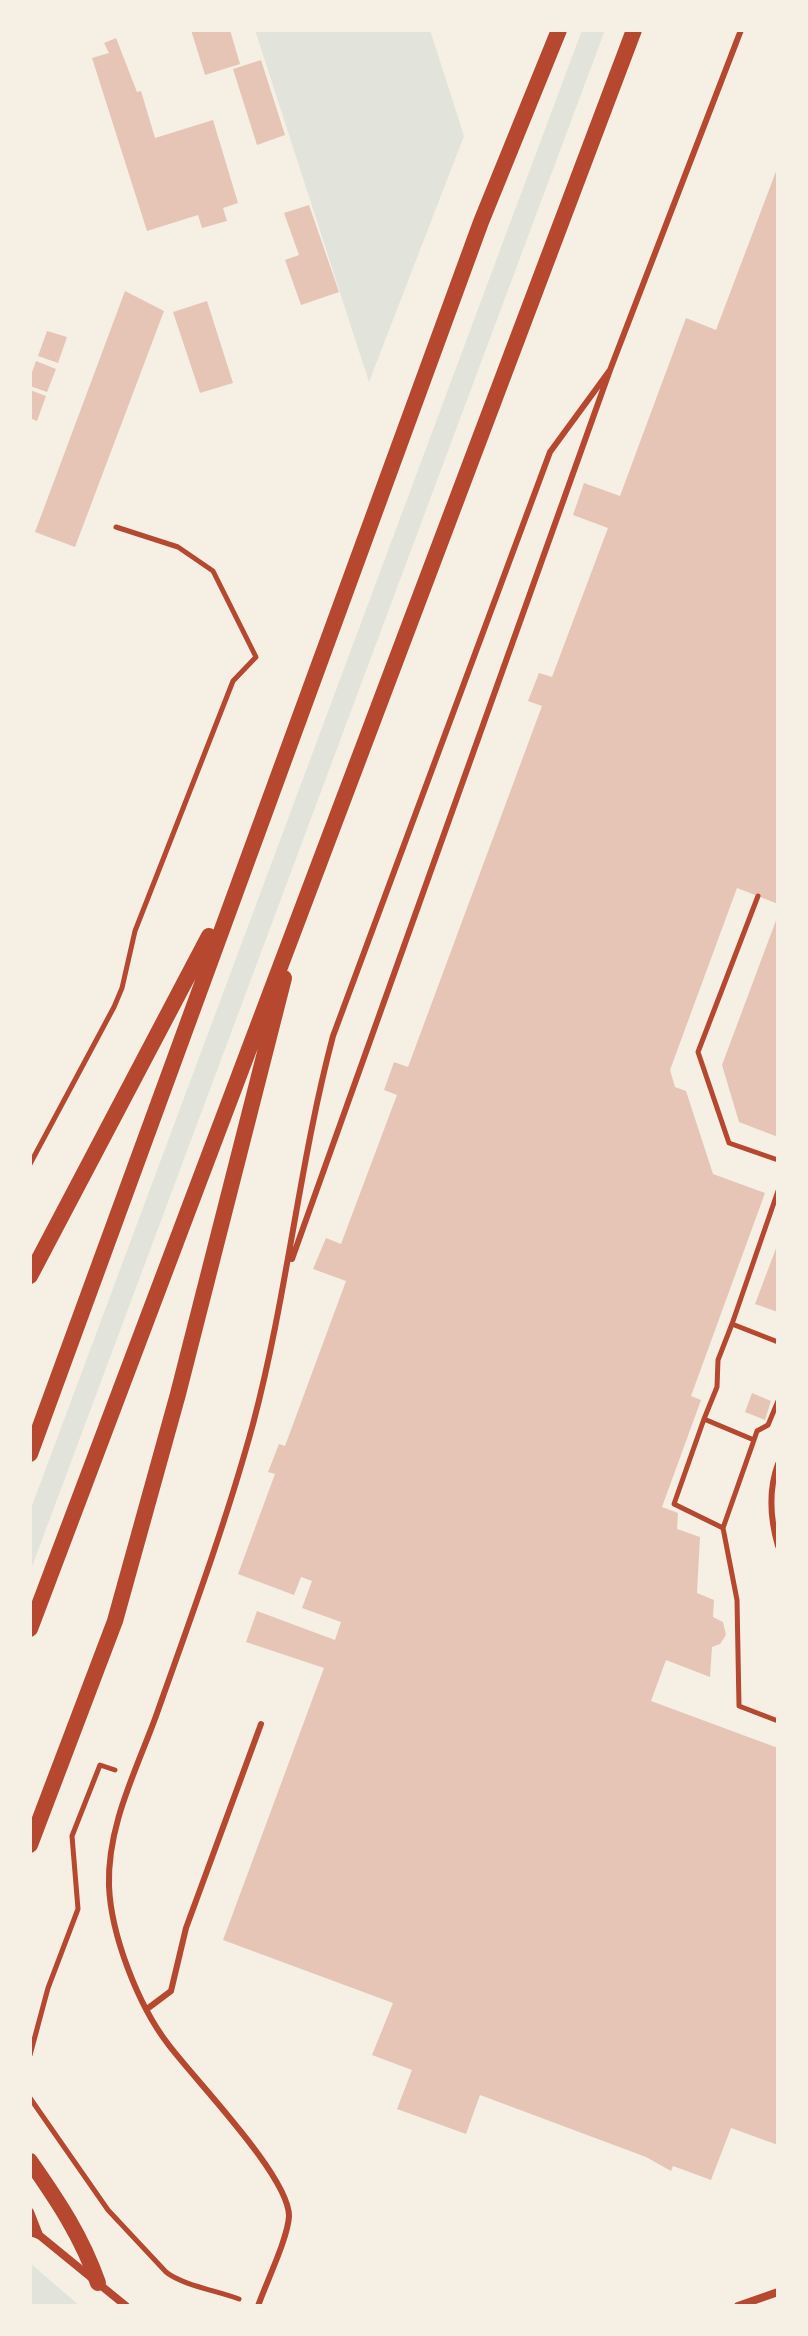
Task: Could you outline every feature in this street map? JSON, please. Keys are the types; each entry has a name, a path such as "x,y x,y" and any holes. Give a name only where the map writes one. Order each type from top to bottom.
{"main road":[{"path":"30,1454 481,222 559,30"},
{"path":"30,1629 634,30"},
{"path":"30,1276 238,881"},
{"path":"30,1845 115,1621 178,1394 307,892"},
{"path":"30,2161 65,2211 88,2255 98,2283"}],"street":[{"path":"30,2212 35,2233 126,2306"},
{"path":"738,2306 778,2292"}],"lane":[{"path":"286,1274 610,370 741,30"},
{"path":"258,2306 287,2226 287,2203 277,2180 166,2042 147,2009 125,1960 109,1897 110,1845 196,1604 253,1422 286,1274 318,1092 333,1036 550,452 610,370"},
{"path":"778,1464 773,1478 770,1509 778,1546"},
{"path":"147,2009 171,1991 186,1928 261,1724"}],"path":[{"path":"30,1164 114,1007 122,988 135,931 233,681 256,657 213,571 178,547 116,527"},
{"path":"758,896 698,1052 729,1143 778,1160"},
{"path":"723,1528 674,1504 717,1387 718,1360 778,1191"},
{"path":"732,1324 778,1342"},
{"path":"778,1401 768,1425 757,1431 723,1528 737,1600 739,1706 778,1721"},
{"path":"704,1419 754,1440"},
{"path":"30,2055 48,1988 78,1909 72,1836 100,1765 134,1777"},
{"path":"30,2098 108,2210 166,2272 176,2280 211,2288 239,2299"}],"shaded area":[{"path":"255,30 430,30 464,136 369,382"},
{"path":"582,30 605,30 30,1572 30,1511"},
{"path":"30,2263 80,2306 30,2306"}],"building":[{"path":"191,30 230,30 240,64 205,75"},
{"path":"116,38 137,92 141,91 155,138 213,120 238,203 223,208 227,221 202,228 198,215 147,231 92,58 109,53 104,43"},
{"path":"261,60 285,135 257,145 233,69"},
{"path":"778,166 778,904 737,888 670,1070 675,1087 686,1091 713,1174 765,1193 691,1396 701,1400 662,1507 678,1513 677,1529 700,1537 697,1593 714,1600 713,1617 723,1622 726,1635 720,1644 712,1647 710,1677 666,1660 651,1701 778,1748 778,2145 731,2128 711,2180 673,2166 671,2171 646,2157 480,2095 466,2134 397,2109 412,2070 372,2055 393,2003 223,1940 324,1668 246,1642 257,1611 335,1640 341,1622 302,1608 312,1581 301,1577 294,1595 238,1574 275,1474 268,1472 279,1444 285,1446 346,1281 313,1269 326,1238 341,1244 397,1095 384,1090 394,1062 408,1067 542,706 528,701 539,673 552,677 608,528 573,515 584,483 620,496 686,318 716,330"},
{"path":"309,205 339,292 301,305 285,260 299,255 284,213"},
{"path":"125,291 164,311 75,547 35,532"},
{"path":"207,301 233,383 200,393 173,312"},
{"path":"47,331 67,337 58,363 38,356"},
{"path":"36,361 56,369 47,392 30,386"},
{"path":"30,390 46,396 37,421 30,418"},
{"path":"778,915 778,1137 739,1122 722,1065"},
{"path":"778,1243 778,1312 755,1304"},
{"path":"752,1393 771,1401 765,1420 745,1412"}]}
